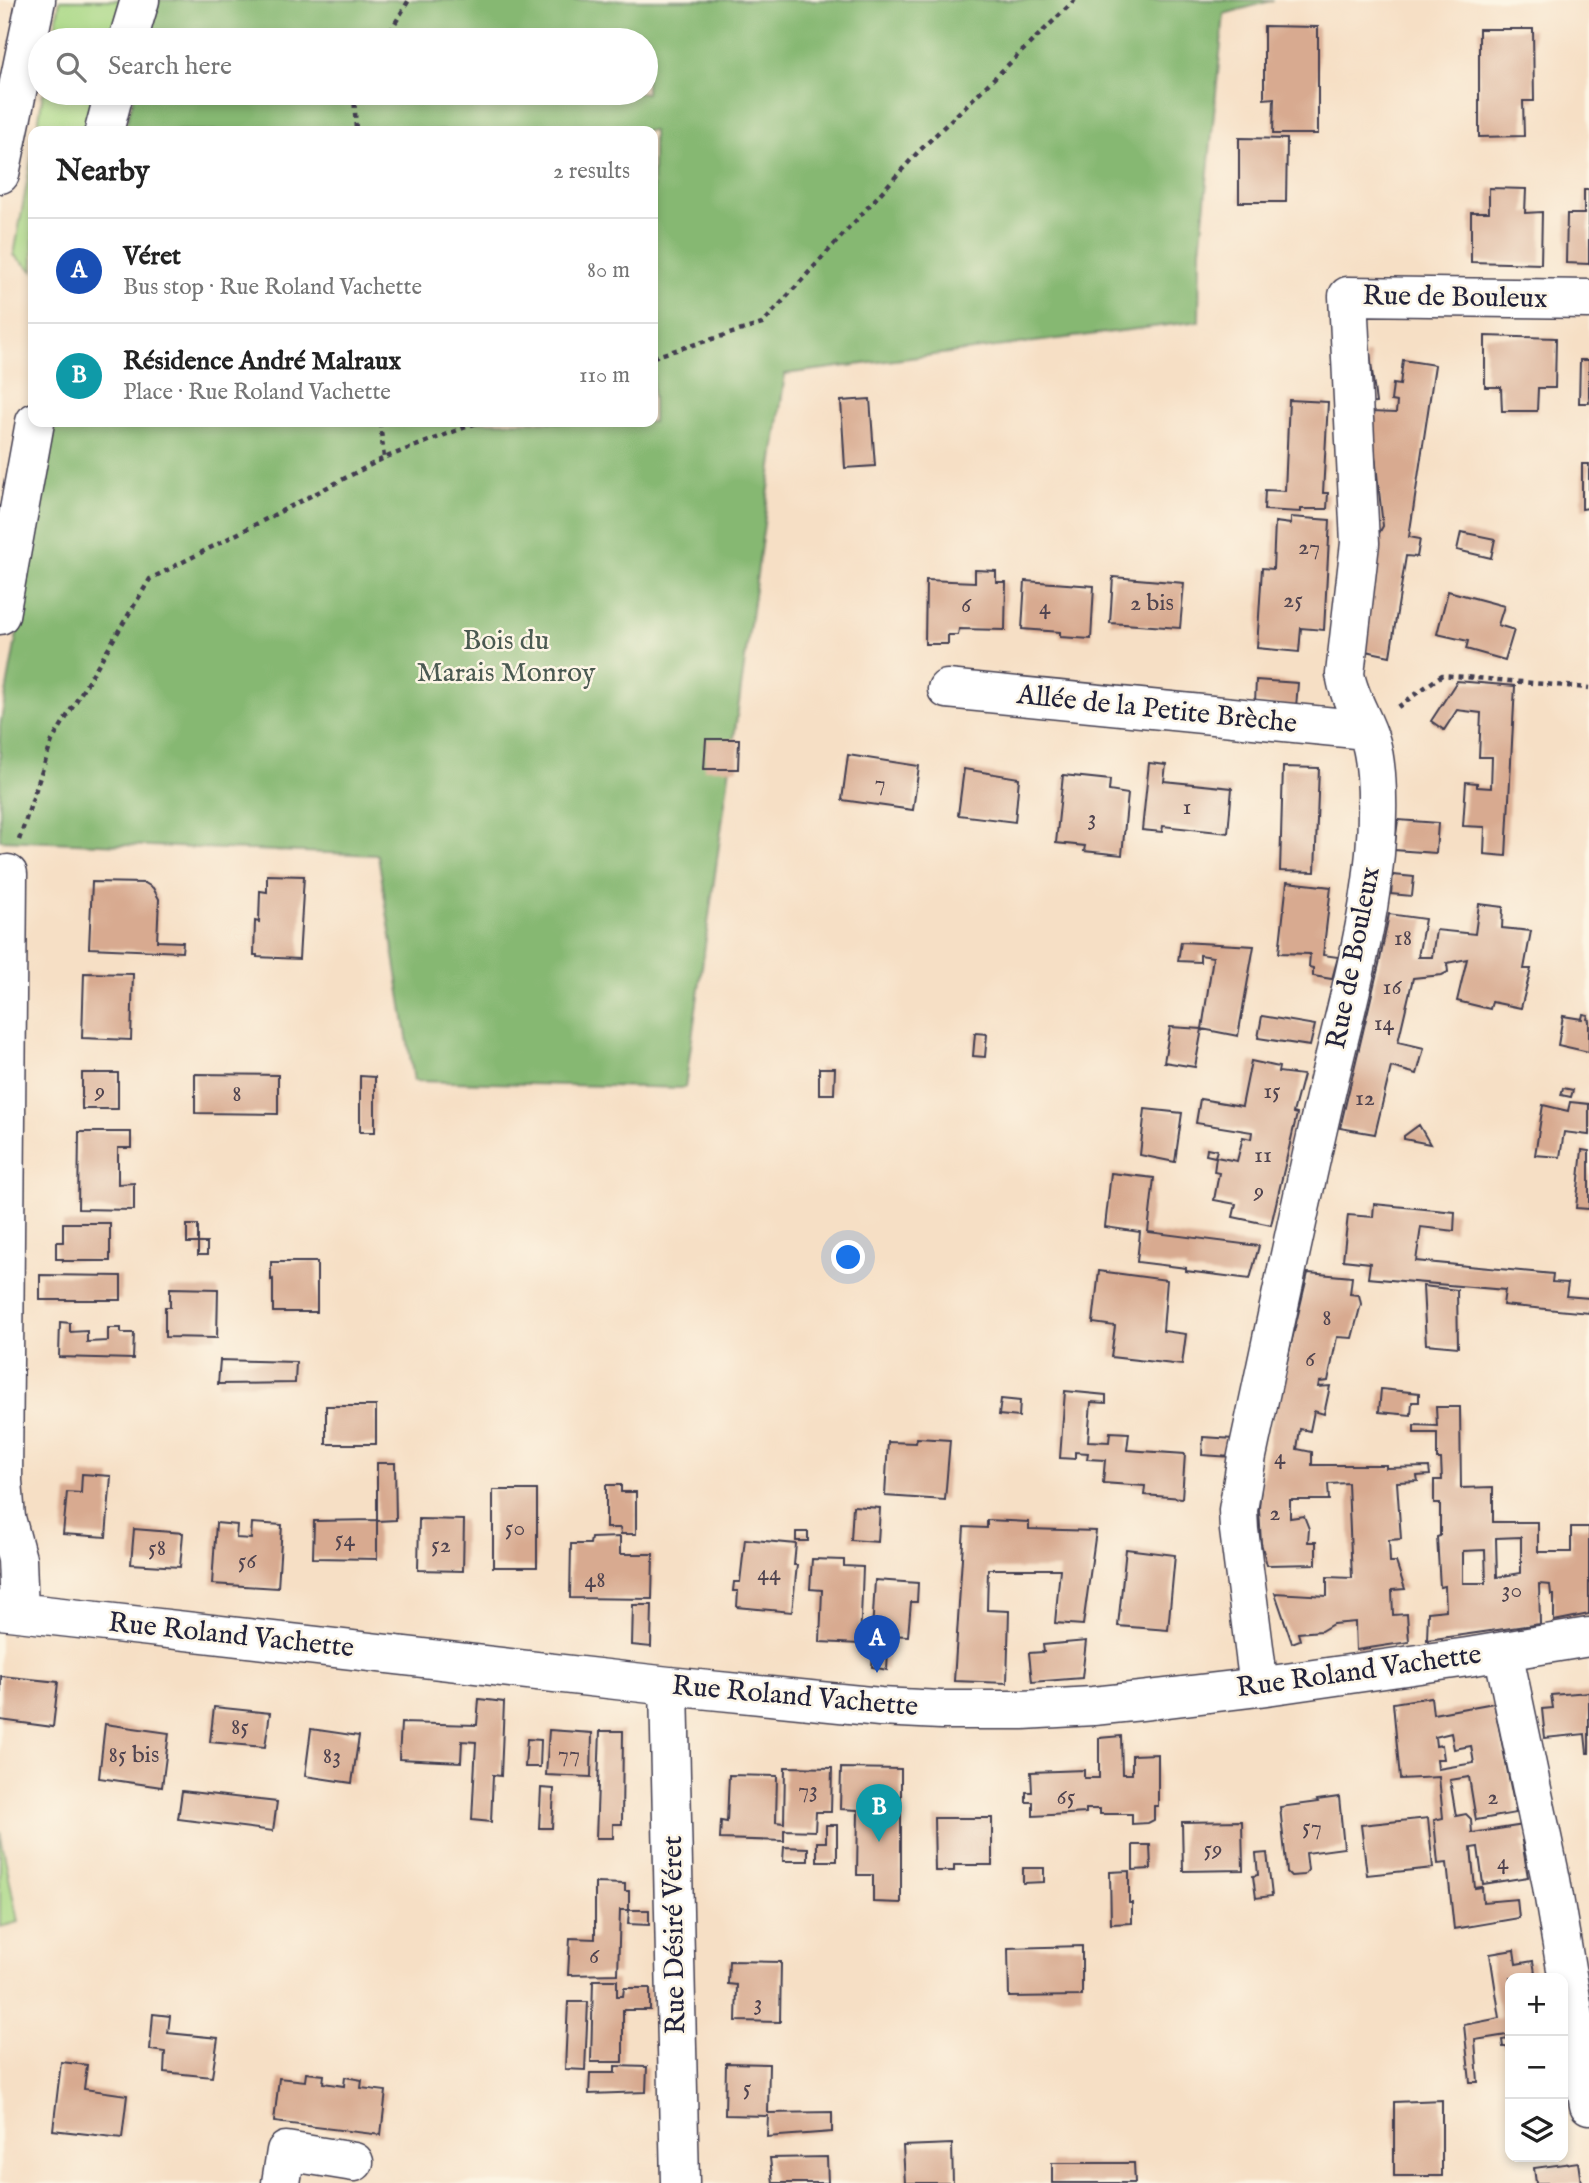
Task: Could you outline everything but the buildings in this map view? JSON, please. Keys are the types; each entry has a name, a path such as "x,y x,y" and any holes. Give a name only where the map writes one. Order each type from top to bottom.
{"street":[{"path":"30,28 36,0"},
{"path":"132,28 140,0"},
{"path":"0,174 28,39"},
{"path":"105,126 111,105"},
{"name":"Rue de Bouleux","path":"1259,1687 1240,1548 1238,1510 1250,1443 1370,898 1375,855 1376,778 1372,744 1347,687 1345,674 1360,543 1348,296 1589,299"},
{"path":"0,615 34,427"},
{"name":"Allée de la Petite Brèche","path":"947,689 1367,730"},
{"path":"8,874 3,1481 6,1518 17,1559 9,1611"},
{"name":"Rue Roland Vachette","path":"9,1611 670,1686 890,1708 987,1710 1093,1706 1259,1687 1589,1637"},
{"path":"1503,1651 1551,1880 1589,2105"},
{"name":"Rue Désiré Véret","path":"670,1686 680,2183"},
{"path":"281,2183 286,2151 355,2162"}],"path":[{"path":"392,28 409,0"},
{"path":"658,355 762,324 918,152 1075,0"},
{"path":"355,105 356,126"},
{"path":"381,427 384,458"},
{"path":"8,874 52,741 150,579 384,458 466,427"},
{"path":"1367,730 1442,675 1589,688"}],"green space":[{"path":"60,0 129,0 121,28 55,28"},
{"name":"Bois du Marais Monroy","path":"159,0 1274,0 1224,14 1200,251 1199,321 785,374 685,1088 414,1081 378,855 0,840 0,726 55,427 658,427 658,126 125,126 132,105 658,105 658,28 152,28"},
{"path":"41,105 97,105 91,126 38,126"},
{"path":"28,178 28,267 14,255"},
{"path":"0,1832 18,1922 0,1927"}],"place":[{"name":"Véret","path":"877,1673"},
{"name":"Résidence André Malraux","path":"879,1842"}]}
